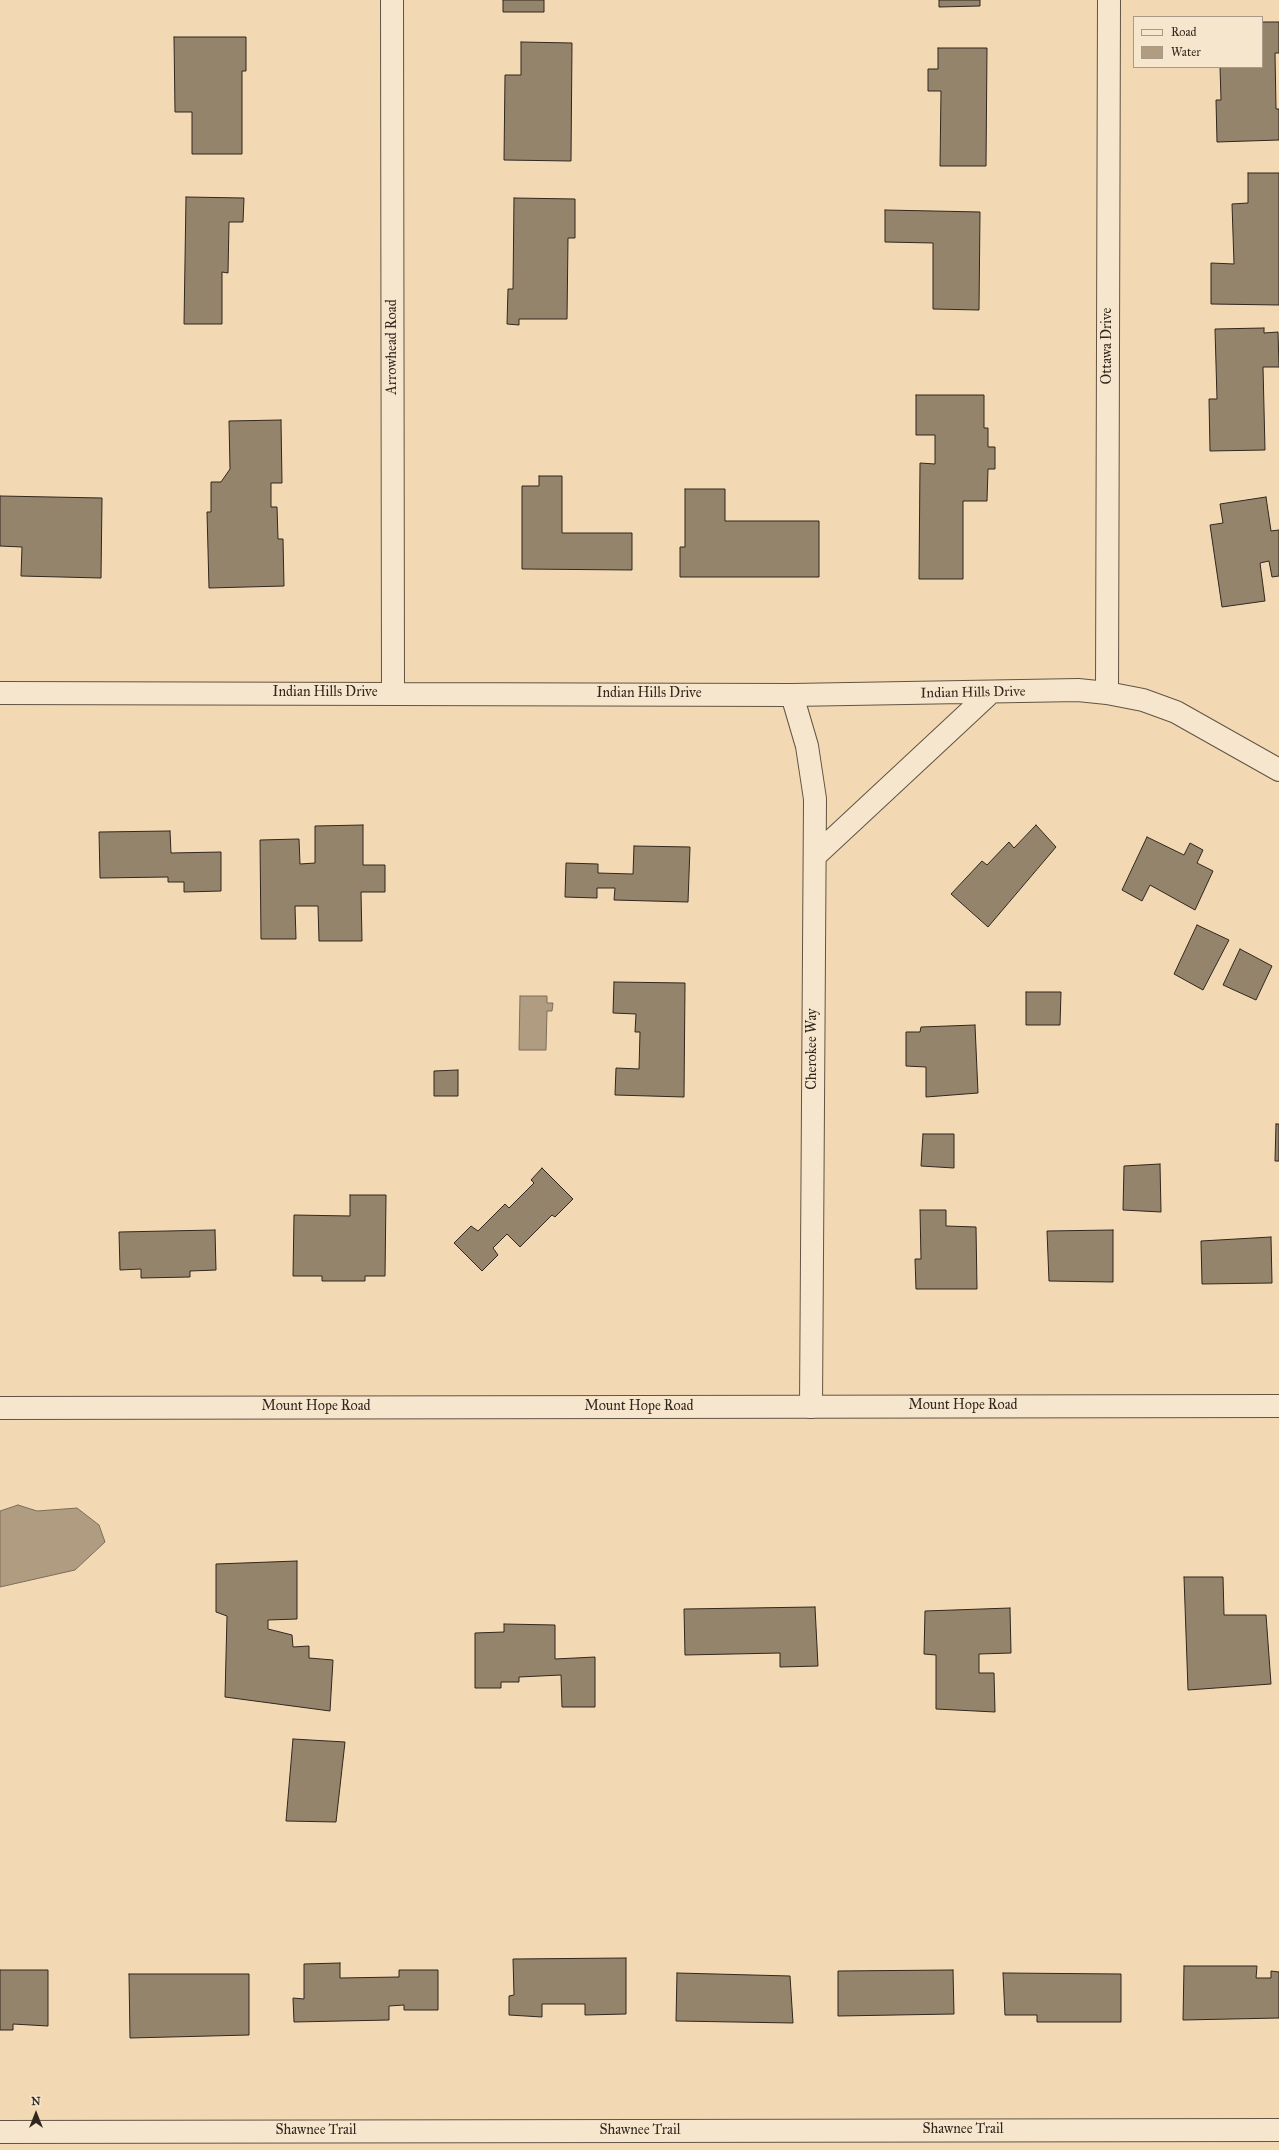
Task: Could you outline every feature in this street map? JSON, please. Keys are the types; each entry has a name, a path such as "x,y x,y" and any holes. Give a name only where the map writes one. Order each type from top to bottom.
{"street":[{"name":"Arrowhead Road","path":"392,0 393,693"},
{"name":"Ottawa Drive","path":"1108,692 1109,0"},
{"name":"Indian Hills Drive","path":"0,693 792,695 990,693 1078,690 1108,692 1143,700 1176,712 1279,770"},
{"path":"815,856 990,693"},
{"name":"Cherokee Way","path":"792,695 805,739 812,772 815,799 811,1407"},
{"name":"Mount Hope Road","path":"0,1408 1279,1406"},
{"name":"Shawnee Trail","path":"0,2132 1279,2130"}],"water":[{"path":"520,996 547,996 547,1003 553,1003 552,1011 547,1011 546,1050 519,1050"},
{"path":"18,1505 37,1511 77,1508 99,1525 105,1542 75,1570 0,1587 0,1511"}],"building":[{"path":"503,0 544,0 544,12 503,12"},
{"path":"939,0 980,0 980,6 939,7"},
{"path":"1263,22 1279,22 1279,53 1275,53 1276,109 1279,109 1279,140 1217,142 1216,100 1221,100 1220,68 1263,68"},
{"path":"174,37 246,37 246,71 242,71 242,154 192,154 192,112 175,112"},
{"path":"521,42 572,43 571,161 504,160 505,75 521,75"},
{"path":"938,48 987,48 986,166 940,166 941,91 928,91 928,69 938,69"},
{"path":"1248,173 1279,173 1279,305 1211,304 1211,263 1234,264 1232,204 1248,203"},
{"path":"186,197 244,198 243,222 229,222 228,273 222,272 222,324 184,324"},
{"path":"514,198 575,199 575,238 568,238 567,319 519,319 519,325 507,324 508,289 513,289"},
{"path":"885,210 980,212 979,310 933,309 933,243 885,242"},
{"path":"1264,328 1264,333 1278,332 1279,367 1263,367 1265,450 1210,451 1209,399 1217,399 1215,329"},
{"path":"916,395 984,395 984,428 988,428 988,447 995,447 995,469 988,469 987,501 963,501 963,579 919,579 920,463 935,464 935,435 916,435"},
{"path":"281,420 282,483 271,483 271,507 277,507 278,539 283,539 284,586 209,588 207,512 211,512 211,482 221,482 230,469 229,421"},
{"path":"539,476 562,476 562,533 632,533 632,570 522,569 522,486 539,486"},
{"path":"685,489 725,489 725,521 819,521 819,577 680,577 680,547 685,547"},
{"path":"0,496 102,498 101,578 21,576 22,547 0,546"},
{"path":"1266,497 1271,531 1279,530 1279,576 1272,577 1269,561 1260,563 1265,601 1222,607 1210,525 1223,523 1220,504"},
{"path":"363,825 363,865 385,865 385,892 361,892 362,941 319,941 318,906 295,906 296,939 261,939 260,840 299,839 300,864 315,863 315,826"},
{"path":"1036,825 1056,847 988,927 951,894 982,861 987,865 1009,842 1014,848"},
{"path":"170,831 171,853 221,852 221,891 184,892 184,882 168,882 168,877 100,878 99,832"},
{"path":"1147,837 1184,855 1190,843 1203,850 1197,863 1213,871 1195,910 1150,885 1142,901 1122,890"},
{"path":"634,846 690,847 688,902 614,900 615,888 597,888 597,898 565,897 566,863 598,864 598,873 633,874"},
{"path":"1197,925 1229,940 1203,990 1174,974"},
{"path":"1240,949 1272,966 1256,1000 1223,985"},
{"path":"614,982 685,983 684,1097 615,1095 616,1068 639,1069 640,1032 635,1032 636,1014 613,1013"},
{"path":"1026,992 1061,992 1060,1025 1026,1025"},
{"path":"975,1025 978,1093 926,1097 926,1067 906,1066 906,1032 920,1032 921,1027"},
{"path":"458,1070 458,1096 434,1096 434,1071"},
{"path":"1276,1124 1279,1124 1279,1161 1275,1161"},
{"path":"923,1134 954,1134 954,1168 921,1166"},
{"path":"1160,1164 1161,1212 1123,1210 1124,1166"},
{"path":"542,1168 573,1199 555,1217 552,1215 520,1247 507,1234 493,1248 498,1255 482,1271 454,1243 471,1226 478,1231 505,1204 509,1208 534,1183 531,1180"},
{"path":"350,1195 386,1195 385,1276 365,1276 365,1281 322,1281 322,1276 293,1276 294,1215 350,1216"},
{"path":"920,1210 946,1210 946,1226 976,1227 977,1289 916,1289 915,1259 921,1259"},
{"path":"215,1230 216,1270 190,1271 190,1277 141,1278 141,1269 120,1270 119,1232"},
{"path":"1113,1230 1113,1282 1049,1281 1047,1231"},
{"path":"1271,1237 1272,1283 1202,1284 1201,1241"},
{"path":"297,1561 297,1619 268,1620 268,1629 292,1635 293,1647 309,1646 309,1658 333,1660 330,1711 225,1697 227,1616 216,1612 216,1564"},
{"path":"1184,1577 1223,1577 1224,1615 1266,1615 1271,1684 1188,1690"},
{"path":"815,1607 818,1666 780,1667 780,1653 685,1655 684,1609"},
{"path":"1010,1608 1011,1653 979,1654 979,1673 994,1673 995,1712 936,1709 936,1655 924,1654 925,1611"},
{"path":"504,1624 555,1625 555,1659 595,1657 595,1707 562,1707 561,1675 519,1677 519,1682 501,1682 501,1688 475,1688 475,1633 504,1632"},
{"path":"293,1739 345,1742 336,1822 286,1821"},
{"path":"626,1958 626,2014 585,2015 585,2004 542,2004 542,2017 509,2015 509,1996 514,1995 513,1959"},
{"path":"340,1963 340,1978 399,1977 399,1970 438,1970 438,2010 404,2010 404,2005 389,2006 389,2020 294,2022 293,1998 304,1999 304,1964"},
{"path":"1184,1966 1257,1966 1256,1978 1271,1978 1271,1971 1279,1972 1279,2018 1183,2020"},
{"path":"0,1970 48,1970 48,2026 13,2024 13,2030 0,2030"},
{"path":"953,1970 954,2014 838,2016 838,1971"},
{"path":"677,1973 790,1976 793,2023 676,2021"},
{"path":"1003,1973 1121,1974 1121,2022 1037,2022 1037,2015 1005,2015"},
{"path":"129,1974 249,1974 249,2035 130,2038"}]}
